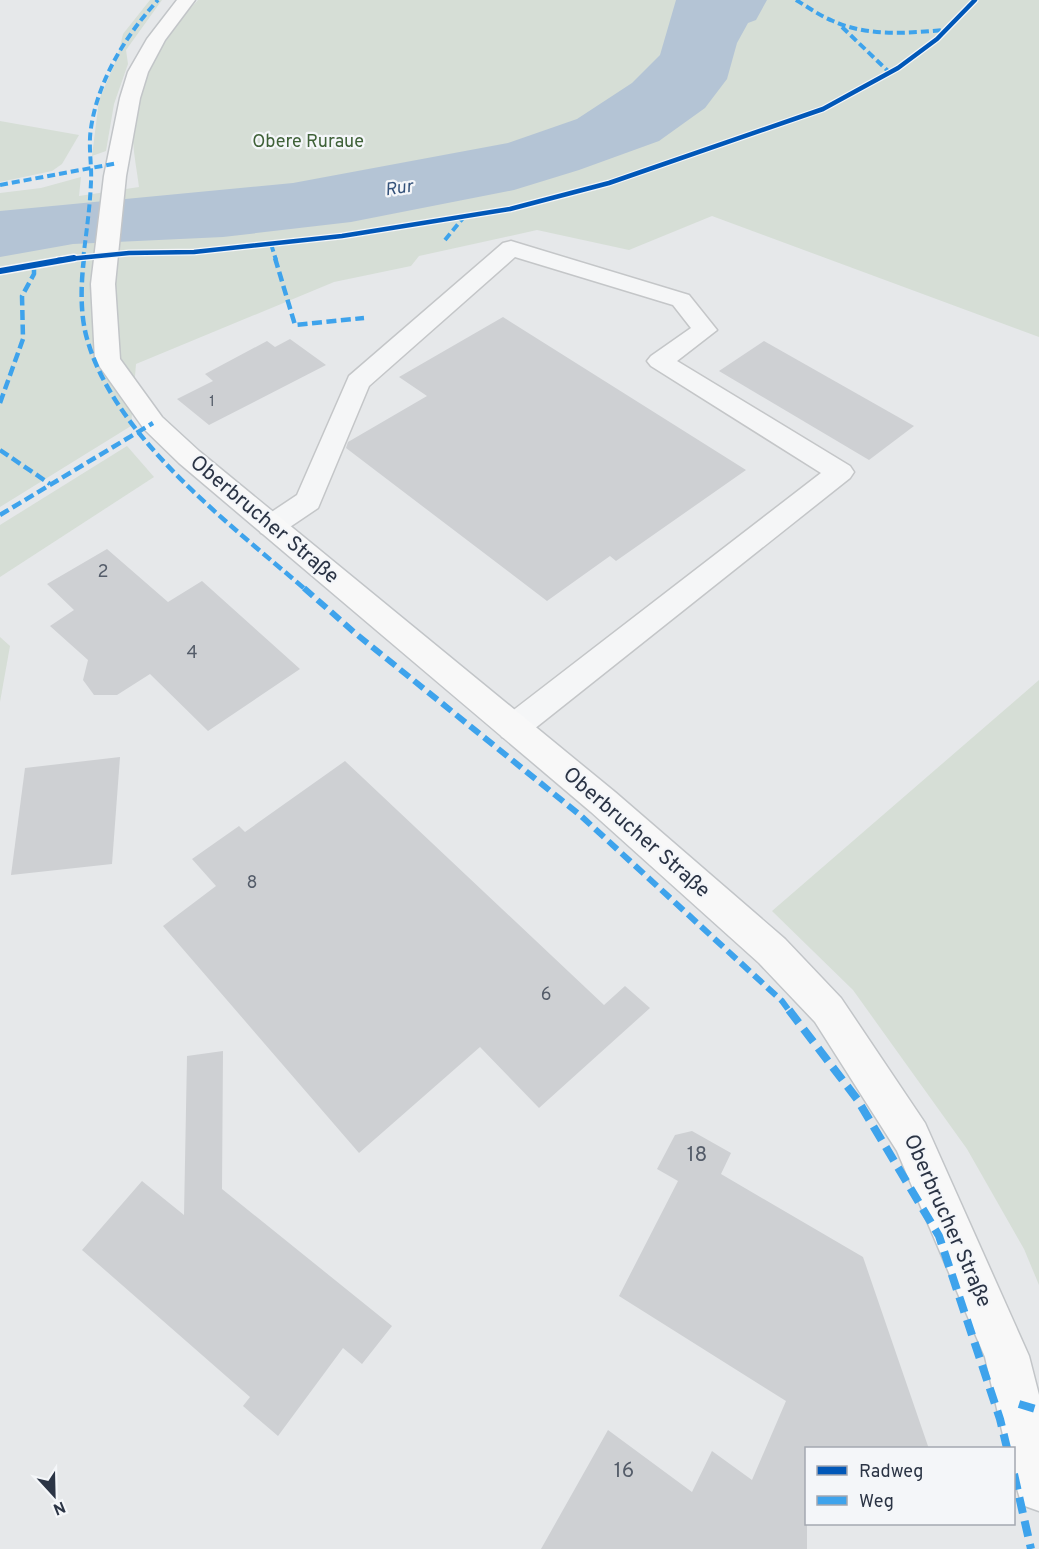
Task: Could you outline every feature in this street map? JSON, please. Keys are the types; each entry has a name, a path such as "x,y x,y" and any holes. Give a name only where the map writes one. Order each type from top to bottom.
{"main road":[{"name":"Oberbrucher Straße","path":"186,0 156,39 138,72 129,98 116,176 103,284 108,360 153,423 240,502 603,802 772,951 828,1010 911,1137 1007,1356 1039,1488"}],"lane":[{"path":"271,526 308,501 358,382 511,248 681,300 705,330 660,360 840,472 513,728"}],"green space":[{"path":"150,0 162,0 126,50 128,64 114,104 106,151 92,156 99,100 117,58 123,34"},
{"name":"Obere Ruraue","path":"198,0 1039,0 1039,337 712,216 629,250 537,230 419,256 411,266 334,282 136,364 131,426 0,507 0,193 41,188 81,177 79,196 139,187 133,141 134,122 144,83 173,30"},
{"path":"0,121 79,135 62,164 52,171 0,182"},
{"path":"127,446 154,477 0,577 0,525"},
{"path":"0,637 10,646 0,702"},
{"path":"1039,680 1039,1285 1024,1249 967,1149 853,990 772,911"}],"water":[{"name":"Rur","path":"676,0 767,0 756,20 748,23 737,43 727,79 705,108 659,141 579,170 514,190 351,222 223,237 73,244 0,257 0,211 293,183 508,143 577,119 632,83 660,55"}],"building":[{"path":"503,317 746,470 616,561 610,556 547,601 346,448 348,442 427,396 399,377"},
{"path":"290,339 326,365 209,425 177,399 213,381 205,374 267,341 275,347"},
{"path":"764,341 914,426 869,460 719,371"},
{"path":"107,549 168,602 202,581 300,669 208,731 150,674 117,695 94,695 83,680 88,660 50,626 74,610 47,584"},
{"path":"120,757 112,864 11,875 25,768"},
{"path":"345,761 604,1005 625,986 650,1008 539,1108 480,1047 359,1153 163,926 216,886 192,859 239,826 245,832"},
{"path":"223,1051 222,1189 392,1326 362,1364 343,1348 278,1436 243,1406 250,1397 82,1250 142,1181 184,1215 187,1056"},
{"path":"692,1131 731,1153 721,1174 863,1257 928,1447 805,1447 807,1549 541,1549 608,1430 692,1492 712,1451 752,1480 786,1401 619,1296 678,1181 657,1169 675,1135"}],"marked path":[{"path":"158,0 139,21 108,71 91,125 88,156 91,180 81,285 86,335 113,398 136,431 210,506 355,633 580,815 782,1001 857,1099 939,1236 1000,1419 1007,1447"},
{"path":"796,0 832,21 863,30 891,33 945,30"},
{"path":"842,27 890,73"},
{"path":"0,185 118,163"},
{"path":"445,240 463,218"},
{"path":"271,244 295,325 364,318"},
{"path":"0,403 23,339 22,296 34,274 34,264"},
{"path":"0,515 153,423"},
{"path":"0,450 50,484"},
{"path":"1019,1404 1039,1410"},
{"path":"1015,1478 1031,1549"}],"cycle path":[{"path":"0,271 54,260 129,253 194,252 342,236 510,209 609,183 823,109 898,68 937,39 975,0"}]}
